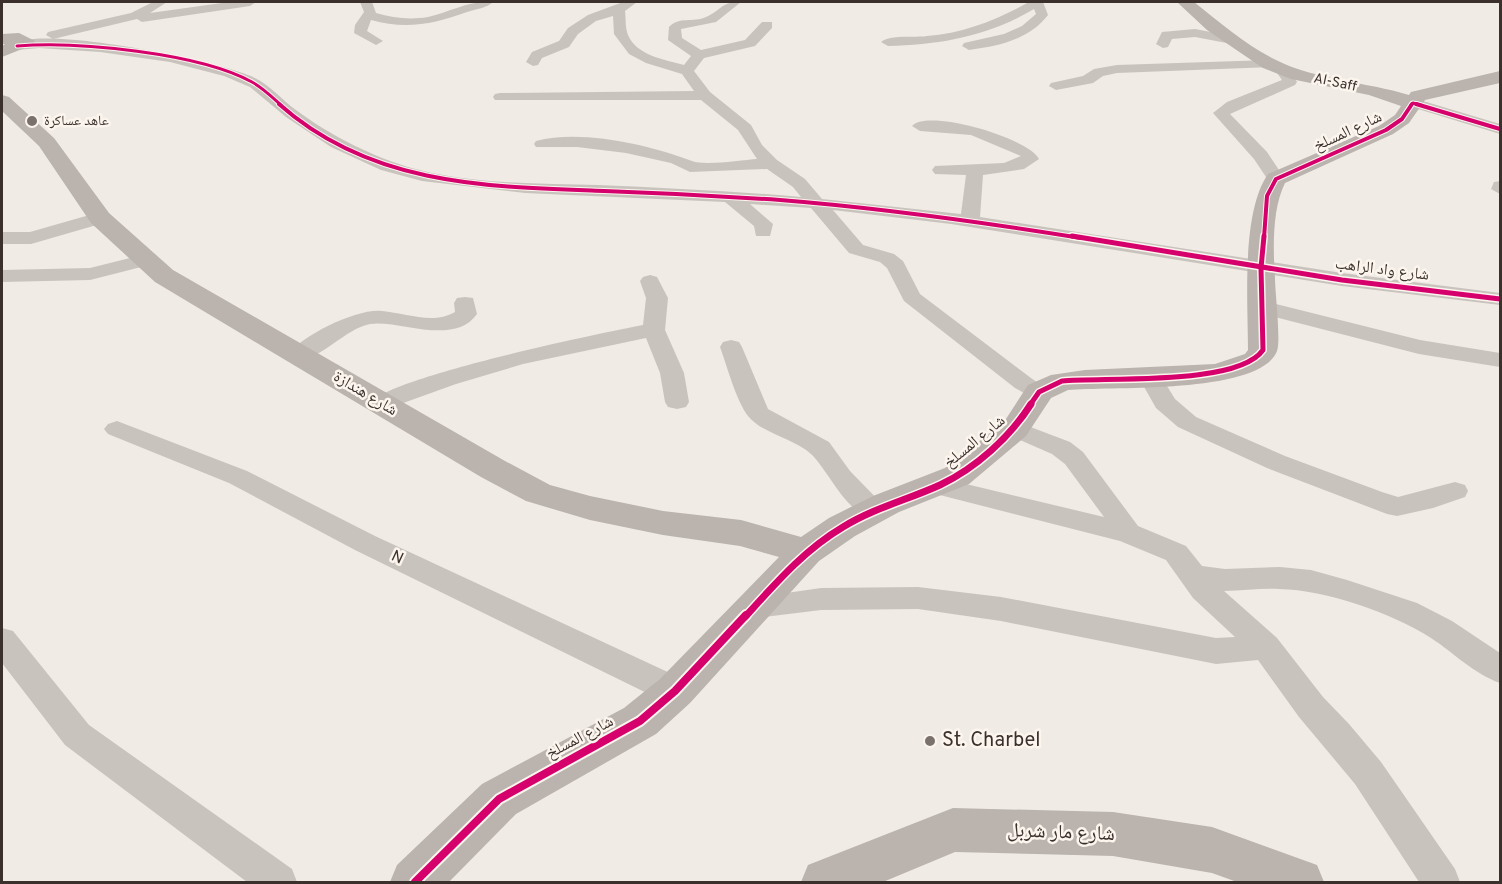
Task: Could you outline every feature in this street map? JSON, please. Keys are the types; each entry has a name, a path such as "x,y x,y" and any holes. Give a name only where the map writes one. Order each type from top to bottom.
{"street":[{"path":"24,41 112,23 135,16 161,2"},
{"path":"112,23 250,2"},
{"path":"366,2 369,15"},
{"path":"369,15 395,23 415,24 487,2"},
{"path":"533,62 537,55 564,44 573,31 592,18 618,10 631,2"},
{"path":"677,25 711,20 726,6 735,2"},
{"path":"888,42 958,38 1001,21 1037,2 1042,15 1022,33 1008,39 953,48"},
{"name":"Al-Saff","path":"1185,2 1232,40 1275,67 1373,90 1413,103"},
{"path":"687,7 673,31 675,40 699,55"},
{"path":"618,10 619,28 624,41 629,46 644,56 687,71 705,95 745,128 755,147 771,164 799,183 856,249 887,258 896,265 911,297 1023,383 1039,392 1062,381 1219,373 1256,360 1263,350 1260,306 1267,196 1276,179 1261,156 1221,113 1232,105 1290,82 1275,67 1117,69 1099,72 1088,80 1056,86"},
{"path":"369,15 361,25 361,33 376,41"},
{"path":"687,71 699,55 750,43 767,25"},
{"path":"24,41 77,31"},
{"path":"1163,44 1167,35 1176,32 1232,40"},
{"name":"شارع واد الراهب","path":"24,41 139,54 234,74 258,86 289,112 328,138 390,167 418,175 501,187 729,196 970,219 1261,268 1500,299"},
{"path":"1500,77 1483,83 1418,96 1413,103 1500,129"},
{"path":"500,97 705,95"},
{"name":"شارع هندازة","path":"2,101 47,142 100,218 164,276 381,404 538,492 590,508 663,523 741,533 806,552"},
{"name":"شارع المسلخ","path":"1276,179 1386,130 1402,119 1413,103"},
{"path":"920,126 981,132 1028,153 1031,159 1025,163 1004,168 941,170"},
{"path":"542,144 577,142 626,148 677,159 690,167 771,164"},
{"path":"970,219 975,170"},
{"path":"729,196 764,224 764,232"},
{"path":"2,238 31,238 100,218"},
{"path":"18,222 31,238"},
{"path":"2,276 90,274 146,260"},
{"path":"650,281 657,298 654,330 672,373 676,402"},
{"path":"299,355 327,337 360,321 379,317 416,323 460,320 466,314 465,303"},
{"path":"1260,306 1409,345 1500,360"},
{"path":"381,404 437,381 554,348 654,330"},
{"path":"732,347 758,413 820,448 841,477 874,510"},
{"path":"1151,378 1165,403 1187,422 1276,462 1372,498 1397,507 1433,499 1455,490"},
{"name":"شارع المسلخ","path":"416,882 499,799 640,721 675,691 806,552 842,527 874,510 957,476 1015,429 1039,392"},
{"name":"N","path":"117,429 238,477 365,543 675,691"},
{"path":"1015,429 1061,448 1074,458 1111,506 1128,533"},
{"path":"937,486 1128,533 1176,553 1204,590 1266,647 1311,707 1337,734 1368,773 1441,882"},
{"path":"1192,576 1225,580 1280,578 1311,581 1347,591 1406,611 1441,629 1500,670"},
{"path":"756,606 820,599 918,598 1001,609 1216,651 1266,647"},
{"path":"2,640 77,735 278,882"},
{"name":"شارع مار شربل","path":"826,882 953,830 1124,835 1212,850 1299,882"}],"cycle path":[{"path":"17,46 39,44 100,47 170,58 229,73 255,84 291,114 337,143 370,160 422,176 499,186 719,196 951,218 1342,280 1500,299"},
{"path":"415,882 499,799 640,721 675,691 806,552 842,527 886,504 937,486 957,476 1015,429 1039,392 1062,381 1219,373 1256,360 1263,350 1261,268 1267,196 1276,179 1386,130 1402,119 1413,103 1500,129"}],"place":[{"name":"عاهد عساكرة","path":"32,121"},
{"name":"St. Charbel","path":"930,741"}]}
